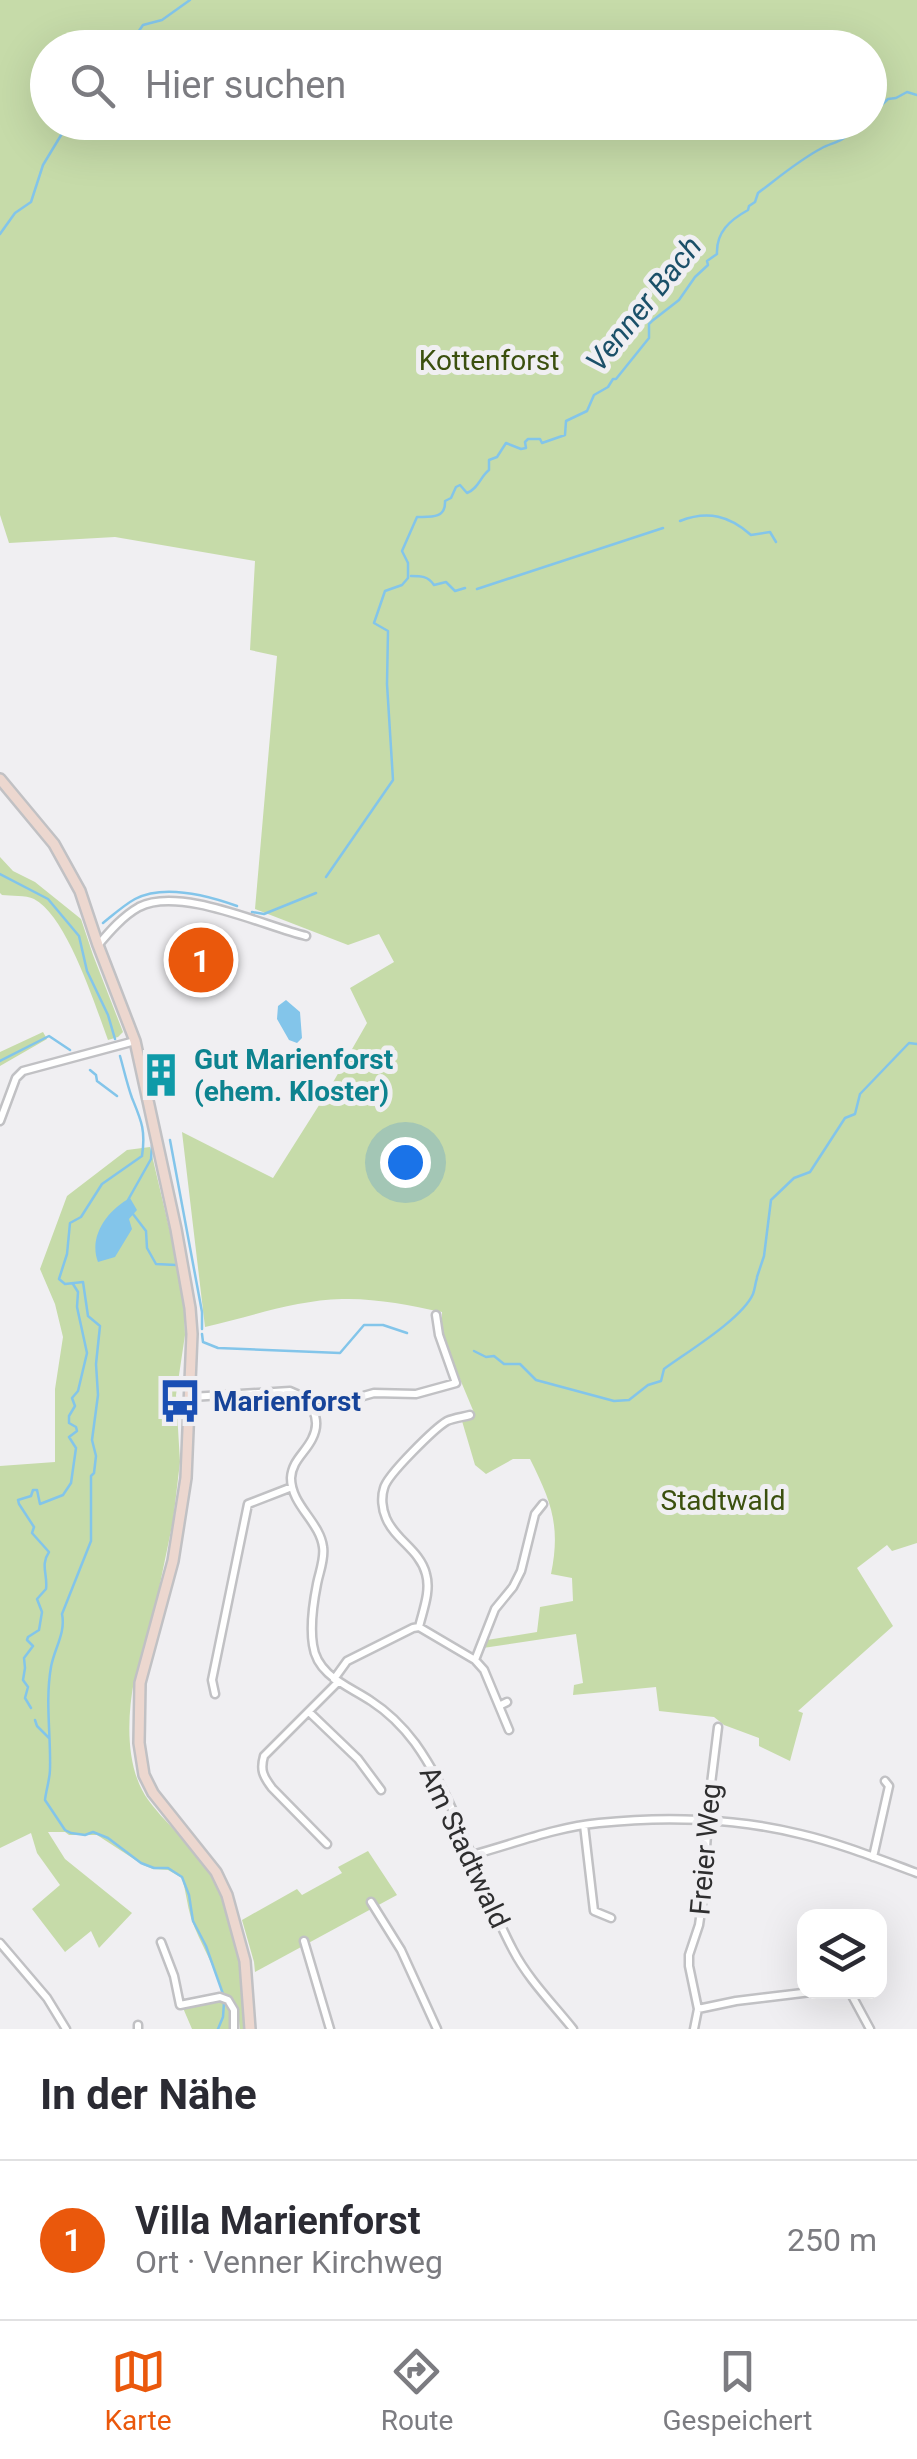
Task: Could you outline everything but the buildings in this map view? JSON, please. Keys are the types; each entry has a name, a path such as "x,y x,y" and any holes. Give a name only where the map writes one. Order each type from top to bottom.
{"main road":[{"path":"0,779 42,829 80,890 135,1041 164,1174 190,1308 190,1397 181,1512 173,1561 140,1683 139,1743 144,1775 153,1793 216,1872 227,1896 246,1961 250,2029"}],"street":[{"path":"98,945 125,916 159,901 228,912 306,936"},
{"path":"0,1121 16,1078 23,1071 135,1041"},
{"path":"314,1410 374,1393 416,1394 456,1383 436,1315"},
{"path":"190,1397 290,1391 303,1397 314,1410 315,1431 291,1477 296,1497 323,1547 313,1602 312,1645 319,1662 336,1680"},
{"path":"420,1627 428,1588 426,1572 385,1516 384,1484 446,1422 470,1414"},
{"path":"215,1694 212,1680 248,1504 292,1487"},
{"path":"475,1660 495,1609 522,1570 535,1514 543,1504"},
{"path":"327,1844 272,1788 262,1772 264,1756 309,1712 347,1661 420,1627 475,1660 484,1670 503,1704 509,1730"},
{"name":"Am Stadtwald","path":"336,1680 395,1720 413,1742 434,1775 512,1950 573,2029"},
{"name":"Am Stadtwald","path":"309,1712 358,1759 380,1790"},
{"name":"Freier Weg","path":"694,2029 698,2009 689,1954 702,1904 718,1727"},
{"path":"873,1857 889,1786 885,1781"},
{"path":"472,1855 584,1825 651,1820 708,1822 798,1833 917,1873"},
{"path":"584,1825 594,1911 611,1918"},
{"path":"371,1902 401,1950 437,2029"},
{"path":"304,1941 330,2029"},
{"path":"162,1942 180,2005 224,1998 234,2010 234,2029"},
{"path":"0,1943 47,1998 66,2029"},
{"path":"698,2009 797,1994"},
{"path":"855,1999 870,2029"}],"green space":[{"name":"Kottenforst","path":"0,0 917,0 917,1543 892,1551 887,1545 857,1568 893,1626 798,1711 803,1713 790,1761 759,1746 759,1738 724,1725 714,1717 659,1711 656,1687 573,1695 574,1685 583,1683 576,1634 483,1648 487,1640 537,1632 540,1607 573,1601 572,1578 551,1574 555,1542 552,1514 530,1459 513,1459 486,1474 475,1465 462,1421 475,1415 442,1336 442,1312 379,1301 325,1300 205,1327 182,1132 273,1178 367,1023 350,988 394,962 379,934 348,945 255,909 277,656 250,650 255,561 115,537 9,543 0,515"},
{"path":"0,857 13,871 35,882 81,919 123,1032 118,1037 108,1040 58,923 34,899 0,893"},
{"path":"43,1032 47,1039 0,1066 0,1052"},
{"path":"150,1147 175,1253 185,1335 176,1395 180,1462 173,1521 155,1608 134,1681 130,1743 141,1788 199,1858 221,1897 237,1952 245,2029 240,2029 237,2005 222,1996 191,1918 182,1878 168,1870 143,1865 97,1835 48,1832 65,1859 132,1913 99,1948 91,1931 65,1952 32,1909 60,1885 37,1853 31,1833 0,1848 0,1466 55,1462 55,1389 63,1337 40,1269 67,1196 127,1150"},
{"path":"368,1851 397,1895 255,1972 242,1920 297,1889 302,1895 342,1873 338,1867"},
{"path":"226,2001 231,2009 230,2029 192,2029 183,2008"}],"water":[{"path":"286,1000 300,1012 302,1038 297,1043 289,1040 277,1019 278,1006"},
{"path":"130,1198 137,1210 129,1219 132,1229 115,1257 98,1262 96,1243 102,1225 114,1209"}],"waterway":[{"path":"140,30 190,0"},
{"name":"Venner Bach","path":"887,100 907,92 917,95"},
{"path":"0,234 15,213 31,202 43,165 58,140"},
{"name":"Venner Bach","path":"326,877 393,780 388,631 374,623 385,591 402,585 408,578 408,563 402,551 417,517 440,514 456,487 460,485 467,493 474,488 489,470 489,460 497,457 506,443 521,449 526,448 528,439 540,439 542,443 565,435 566,421 587,411 594,395 616,379 649,338 649,324 679,300 708,265 707,261 717,254 719,239 730,223 781,175 840,140"},
{"path":"680,521 718,517 751,535 770,532 776,542"},
{"path":"477,589 663,528"},
{"path":"411,576 424,577 434,585 446,582 455,591 465,588"},
{"name":"Venner Bach","path":"0,874 48,899 79,936 87,971 115,1039"},
{"name":"Venner Bach","path":"103,923 135,899 159,892 200,895 237,906"},
{"name":"Venner Bach","path":"252,912 264,914 316,893"},
{"path":"0,1061 49,1036 70,1050"},
{"path":"757,1277 764,1256 771,1200 794,1178 810,1172 845,1118 855,1114 860,1094 909,1043 917,1044"},
{"path":"120,1056 142,1126 142,1156 102,1184 81,1217 70,1223 67,1254 59,1279 65,1284 83,1282 88,1316 100,1326 92,1440 96,1456 91,1476 91,1541 62,1614 61,1634 51,1667 50,1769 45,1800 65,1830 85,1835 93,1832 108,1838 141,1863 168,1868 182,1877 193,1921 223,1994"},
{"path":"90,1070 97,1081 117,1096"},
{"path":"170,1140 202,1329"},
{"path":"128,1200 151,1159 152,1145"},
{"path":"133,1214 146,1231 147,1248 156,1264 176,1265"},
{"path":"474,1351 494,1356 504,1364 520,1364 536,1380 614,1401 629,1400 648,1385 661,1381 664,1369 738,1314 753,1294 757,1278"},
{"path":"31,1708 25,1698 28,1687 23,1680 24,1658 33,1646 28,1637 39,1630 42,1612 37,1599 46,1589 49,1552 32,1533 34,1527 18,1500 37,1490 40,1504 63,1495 71,1483 76,1448 69,1437 77,1431 69,1423 69,1416 75,1406 72,1398 78,1391 87,1353 77,1307 78,1292 73,1284"},
{"path":"202,1334 203,1342 218,1348 340,1353 364,1325 383,1325 407,1333"},
{"path":"35,1720 49,1738"},
{"path":"218,2029 224,2002"}],"place":[{"name":"Villa Marienforst","path":"201,960"},
{"name":"Gut Marienforst (ehem. Kloster)","path":"161,1075"},
{"name":"Marienforst","path":"180,1401"}],"park label":[{"name":"Stadtwald","path":"723,1500"}]}
